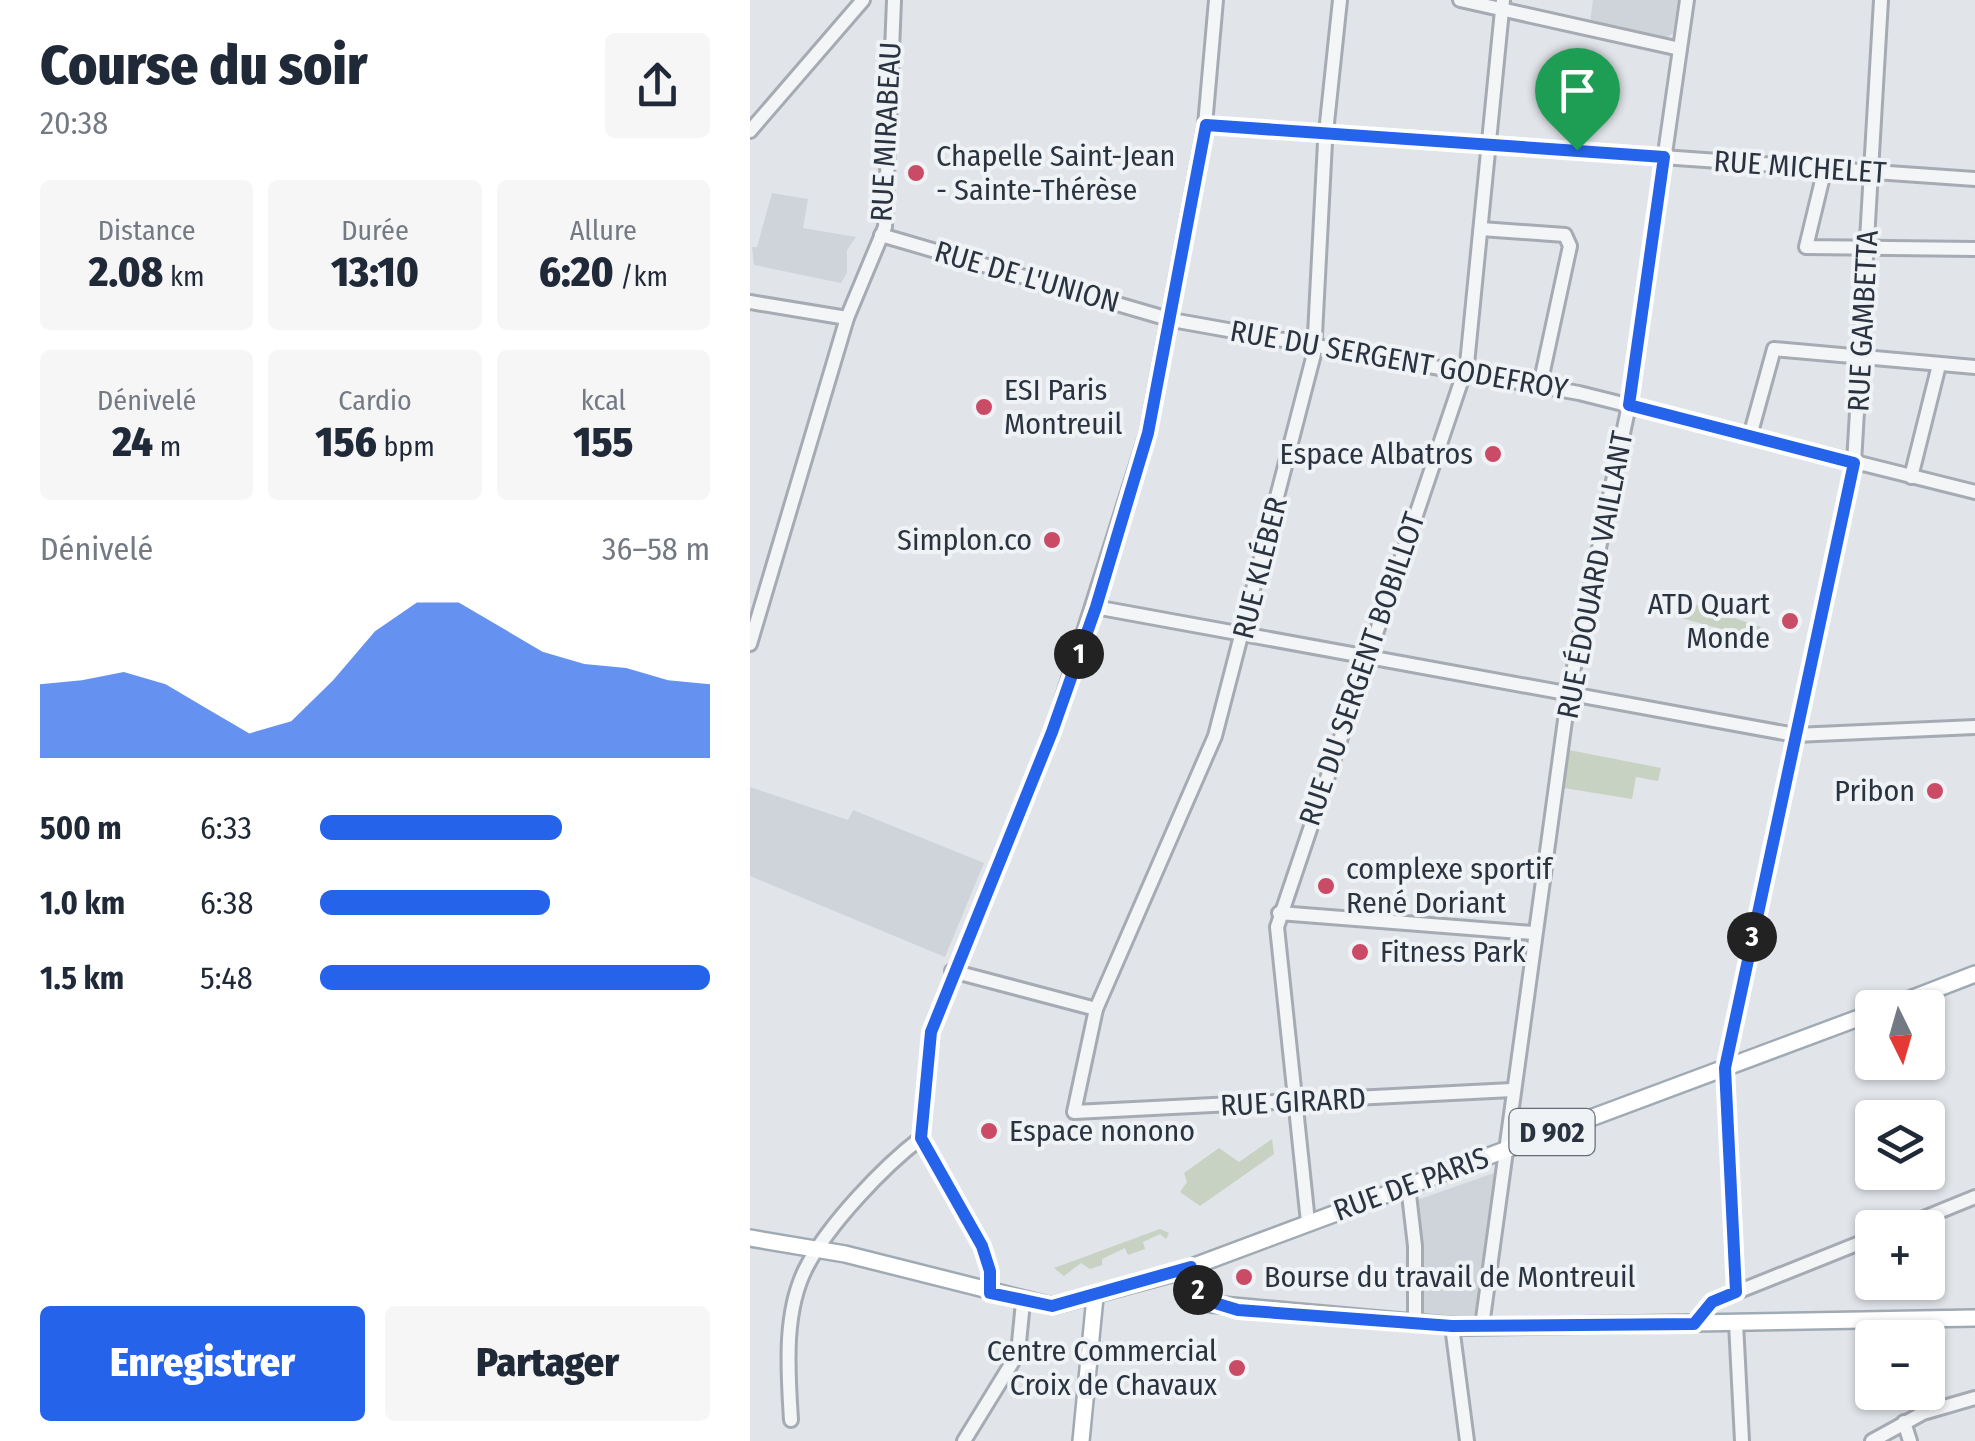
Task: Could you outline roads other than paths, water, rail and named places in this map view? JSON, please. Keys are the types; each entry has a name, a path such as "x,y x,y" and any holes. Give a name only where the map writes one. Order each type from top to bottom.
{"main road":[{"path":"1934,990 1975,974"},
{"name":"RUE DE PARIS","path":"750,1238 817,1253 845,1254 1023,1302 1052,1306 1191,1267 1855,1019"},
{"path":"1191,1267 1200,1294 1210,1304 1415,1324 1975,1318"},
{"path":"1076,1440 1095,1296"}],"street":[{"path":"750,131 862,0"},
{"name":"RUE MIRABEAU","path":"750,644 847,318 882,236 894,0"},
{"path":"990,1293 990,1271 982,1246 921,1138 931,1032 1052,732 1096,607 1148,433 1206,125 1216,0"},
{"name":"RUE KLÉBER","path":"1074,1112 1096,1009 1215,736 1315,345 1340,0"},
{"path":"1460,0 1503,5 1680,49"},
{"name":"RUE ÉDOUARD VAILLANT","path":"1482,1326 1569,691 1629,405 1687,0"},
{"name":"RUE GAMBETTA","path":"1736,1292 1725,1068 1854,463 1880,0"},
{"name":"RUE DU SERGENT BOBILLOT","path":"1308,1222 1276,926 1464,373 1503,5"},
{"name":"RUE MICHELET","path":"1206,125 1975,179"},
{"path":"1824,168 1806,247 1975,249"},
{"path":"1481,229 1565,234 1570,246 1540,386"},
{"name":"RUE DE L'UNION","path":"882,236 1172,320"},
{"path":"750,302 847,318"},
{"name":"RUE DU SERGENT GODEFROY","path":"1172,320 1629,405 1975,492"},
{"path":"1750,436 1774,350 1975,368"},
{"path":"1911,477 1938,365"},
{"path":"1096,607 1795,734 1975,727"},
{"path":"1279,913 1533,933"},
{"path":"952,972 1096,1009"},
{"name":"RUE GIRARD","path":"1074,1112 1512,1090"},
{"path":"792,1420 790,1333 806,1267 880,1171 921,1138"},
{"path":"1408,1186 1415,1246 1415,1324"},
{"path":"1945,1210 1975,1198"},
{"path":"1694,1324 1712,1302 1855,1245"},
{"path":"964,1441 1018,1353 1023,1302"},
{"path":"1736,1323 1742,1441"},
{"path":"1452,1326 1467,1441"},
{"path":"1872,1441 1904,1422 1975,1398"},
{"path":"1904,1422 1910,1441"}],"place":[{"name":"Chapelle Saint-Jean - Sainte-Thérèse","path":"916,173"},
{"name":"ESI Paris Montreuil","path":"984,407"},
{"name":"Espace Albatros","path":"1493,454"},
{"name":"Simplon.co","path":"1052,540"},
{"name":"ATD Quart Monde","path":"1790,621"},
{"name":"Pribon","path":"1935,791"},
{"name":"complexe sportif René Doriant","path":"1326,886"},
{"name":"Fitness Park","path":"1360,952"},
{"name":"Espace nonono","path":"989,1131"},
{"name":"Bourse du travail de Montreuil","path":"1244,1277"},
{"name":"Centre Commercial Croix de Chavaux","path":"1237,1368"}]}
